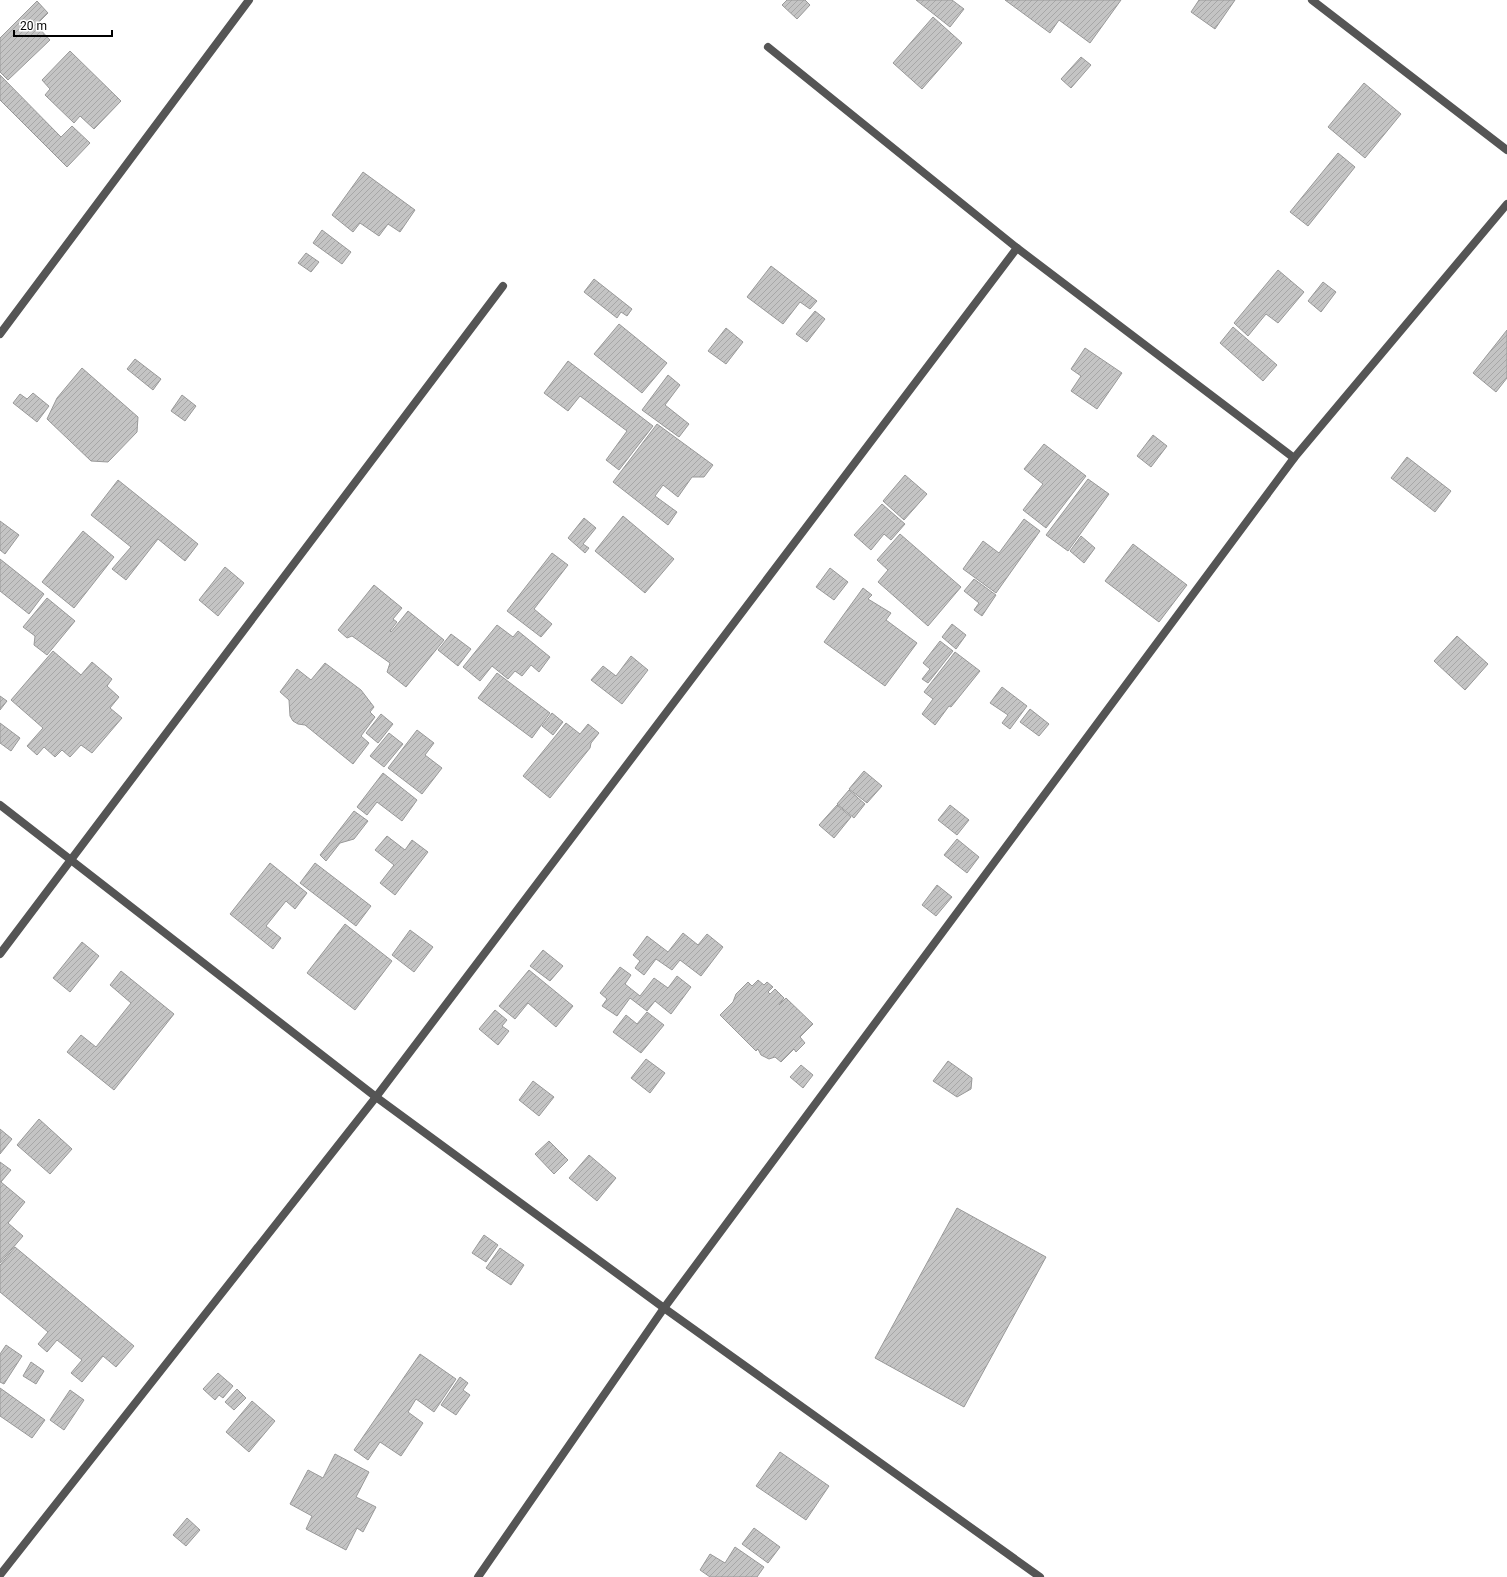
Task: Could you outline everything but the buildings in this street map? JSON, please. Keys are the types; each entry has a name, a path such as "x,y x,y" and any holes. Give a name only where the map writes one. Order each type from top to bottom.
{"street":[{"path":"0,334 249,0"},
{"path":"1312,0 1507,150"},
{"path":"768,47 1016,248 1294,458"},
{"path":"478,1577 664,1308 1294,458 1507,204"},
{"path":"0,1574 376,1097 1016,248"},
{"path":"0,954 503,286"},
{"path":"0,805 376,1097 664,1308 1040,1577"}]}
